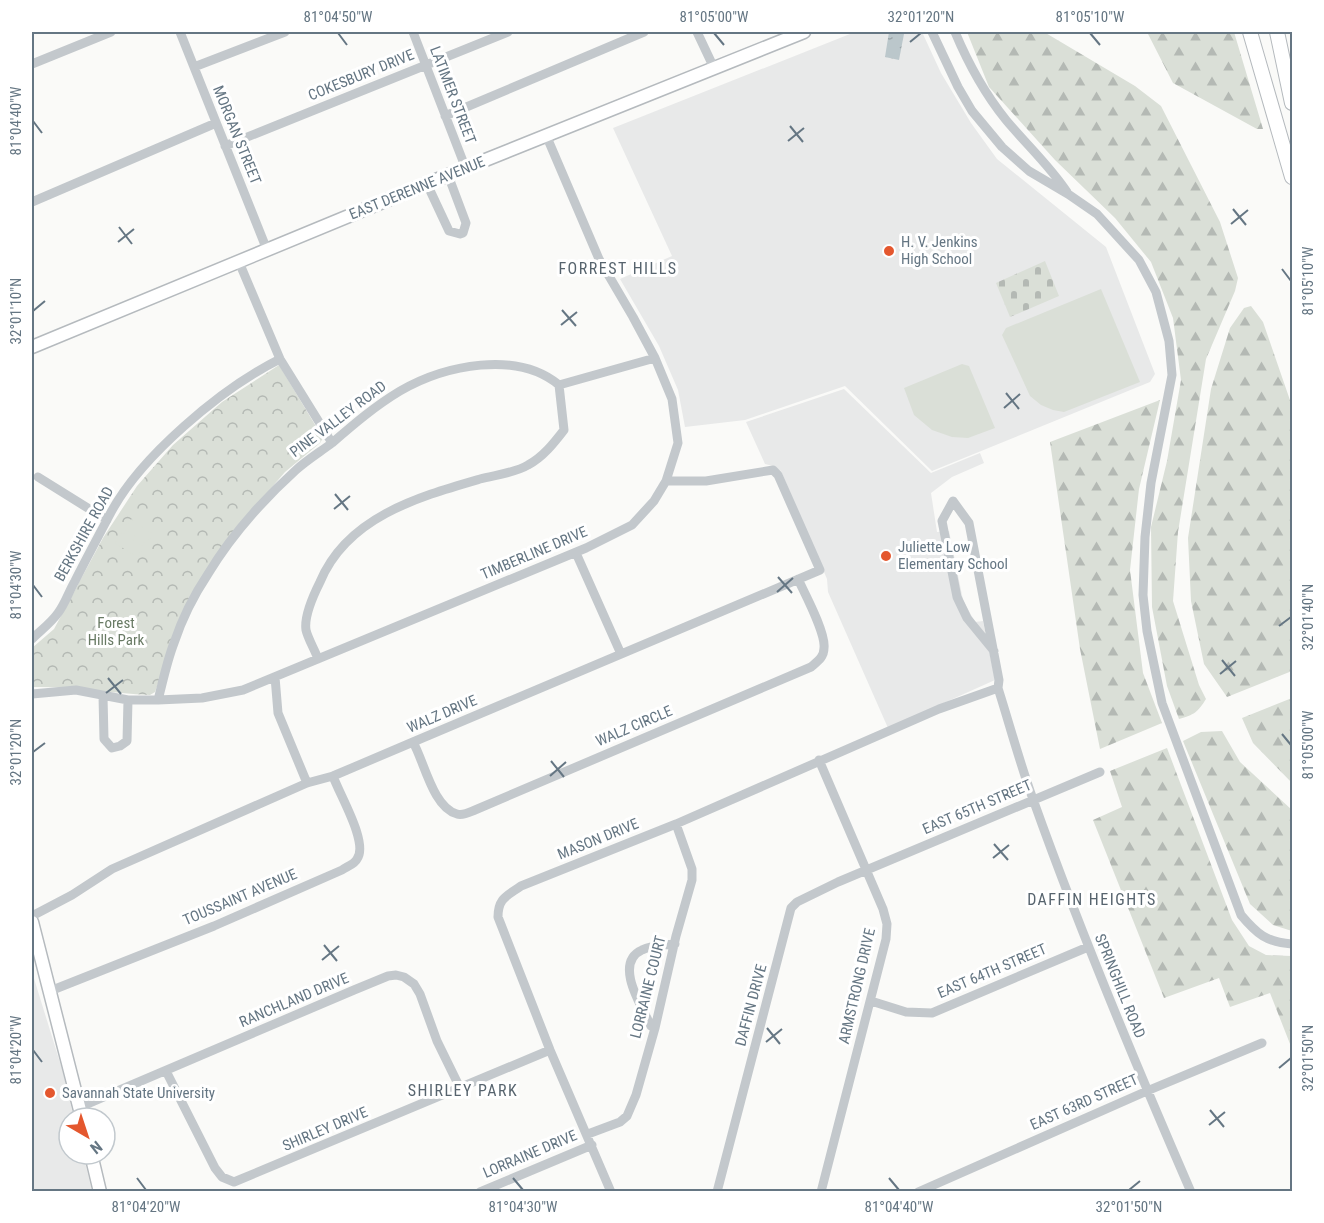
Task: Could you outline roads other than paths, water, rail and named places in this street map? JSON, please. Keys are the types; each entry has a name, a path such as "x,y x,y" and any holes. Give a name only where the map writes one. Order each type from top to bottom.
{"highway":[{"path":"1250,32 1293,177"},
{"path":"1277,32 1293,103"}],"main road":[{"name":"EAST DERENNE AVENUE","path":"32,347 546,135 804,32"},
{"path":"32,924 79,1106"},
{"path":"94,1166 100,1191"}],"street":[{"path":"32,64 111,32"},
{"name":"MORGAN STREET","path":"180,32 267,250"},
{"path":"194,67 285,32"},
{"name":"LATIMER STREET","path":"412,32 466,169"},
{"name":"COKESBURY DRIVE","path":"225,146 508,32"},
{"path":"445,116 644,32"},
{"path":"697,32 714,68"},
{"path":"932,32 972,111 1002,147 1029,171 1097,214 1139,261 1156,292 1169,342 1172,375 1151,483 1145,537 1143,595 1147,631 1162,703 1240,915 1257,933 1281,943 1293,944"},
{"path":"955,32 985,90 1005,119 1068,194"},
{"path":"32,202 216,123"},
{"name":"TIMBERLINE DRIVE","path":"32,694 76,690 128,700 158,700 202,698 243,690 576,553 632,525 654,501 666,481 678,443 672,399 655,358 599,259 546,135"},
{"path":"427,184 449,231 463,233 466,223 448,175"},
{"path":"239,262 280,359 332,442"},
{"path":"318,659 306,628 311,602 323,573 355,533 389,511 438,491 527,466 553,445 564,430 559,385 655,358"},
{"name":"BERKSHIRE ROAD","path":"32,639 58,613 107,520 133,480 166,443 237,384 280,359"},
{"name":"PINE VALLEY ROAD","path":"158,700 179,630 207,575 222,552 268,497 297,469 356,421 401,390 469,367 501,364 520,366 551,378 559,385"},
{"name":"WALZ DRIVE","path":"32,924 112,869 307,783 333,776 820,570 778,475 773,470 706,481 666,481"},
{"path":"38,477 107,520"},
{"name":"SPRINGHILL ROAD","path":"994,651 967,618 957,597 942,521 953,501 969,523 994,651 999,680 998,688 1033,800 1088,947 1191,1191"},
{"path":"576,553 621,654"},
{"name":"WALZ CIRCLE","path":"413,742 429,779 446,808 458,814 475,810 811,667 820,659 825,649 824,638 798,579"},
{"path":"275,677 278,713 307,783"},
{"name":"MASON DRIVE","path":"611,1191 550,1050 498,917 498,906 504,897 521,886 676,824 939,709 998,688"},
{"path":"103,696 104,739 112,748 127,741 128,700"},
{"name":"ARMSTRONG DRIVE","path":"819,760 883,909 886,924 886,939 871,1001 821,1191"},
{"name":"EAST 65TH STREET","path":"867,870 1100,772"},
{"name":"TOUSSAINT AVENUE","path":"50,991 214,926 342,870 357,860 361,848 356,830 333,776"},
{"name":"LORRAINE COURT","path":"588,1134 620,1122 627,1116 636,1095 692,880 692,868 676,824"},
{"name":"DAFFIN DRIVE","path":"717,1191 791,908 797,902 867,870"},
{"path":"655,1028 651,1026 632,984 628,967 640,950 675,944"},
{"name":"EAST 64TH STREET","path":"871,1001 906,1012 932,1013 1088,947"},
{"name":"RANCHLAND DRIVE","path":"93,1106 166,1071 354,990 396,975 414,984 437,1041 460,1088"},
{"name":"EAST 63RD STREET","path":"918,1191 1262,1043"},
{"name":"SHIRLEY DRIVE","path":"166,1071 215,1168 222,1177 234,1182 550,1050"},
{"name":"LORRAINE DRIVE","path":"480,1191 592,1145"}],"water":[{"path":"889,32 904,34 899,60 885,57"}],"place":[{"name":"H. V. Jenkins High School","path":"889,251"},
{"name":"Juliette Low Elementary School","path":"886,556"},
{"name":"Savannah State University","path":"50,1093"}],"district":[{"name":"FORREST HILLS","path":"618,268"},
{"name":"DAFFIN HEIGHTS","path":"1092,899"},
{"name":"SHIRLEY PARK","path":"463,1090"}],"park label":[{"name":"Forest Hills Park","path":"116,632"}]}
